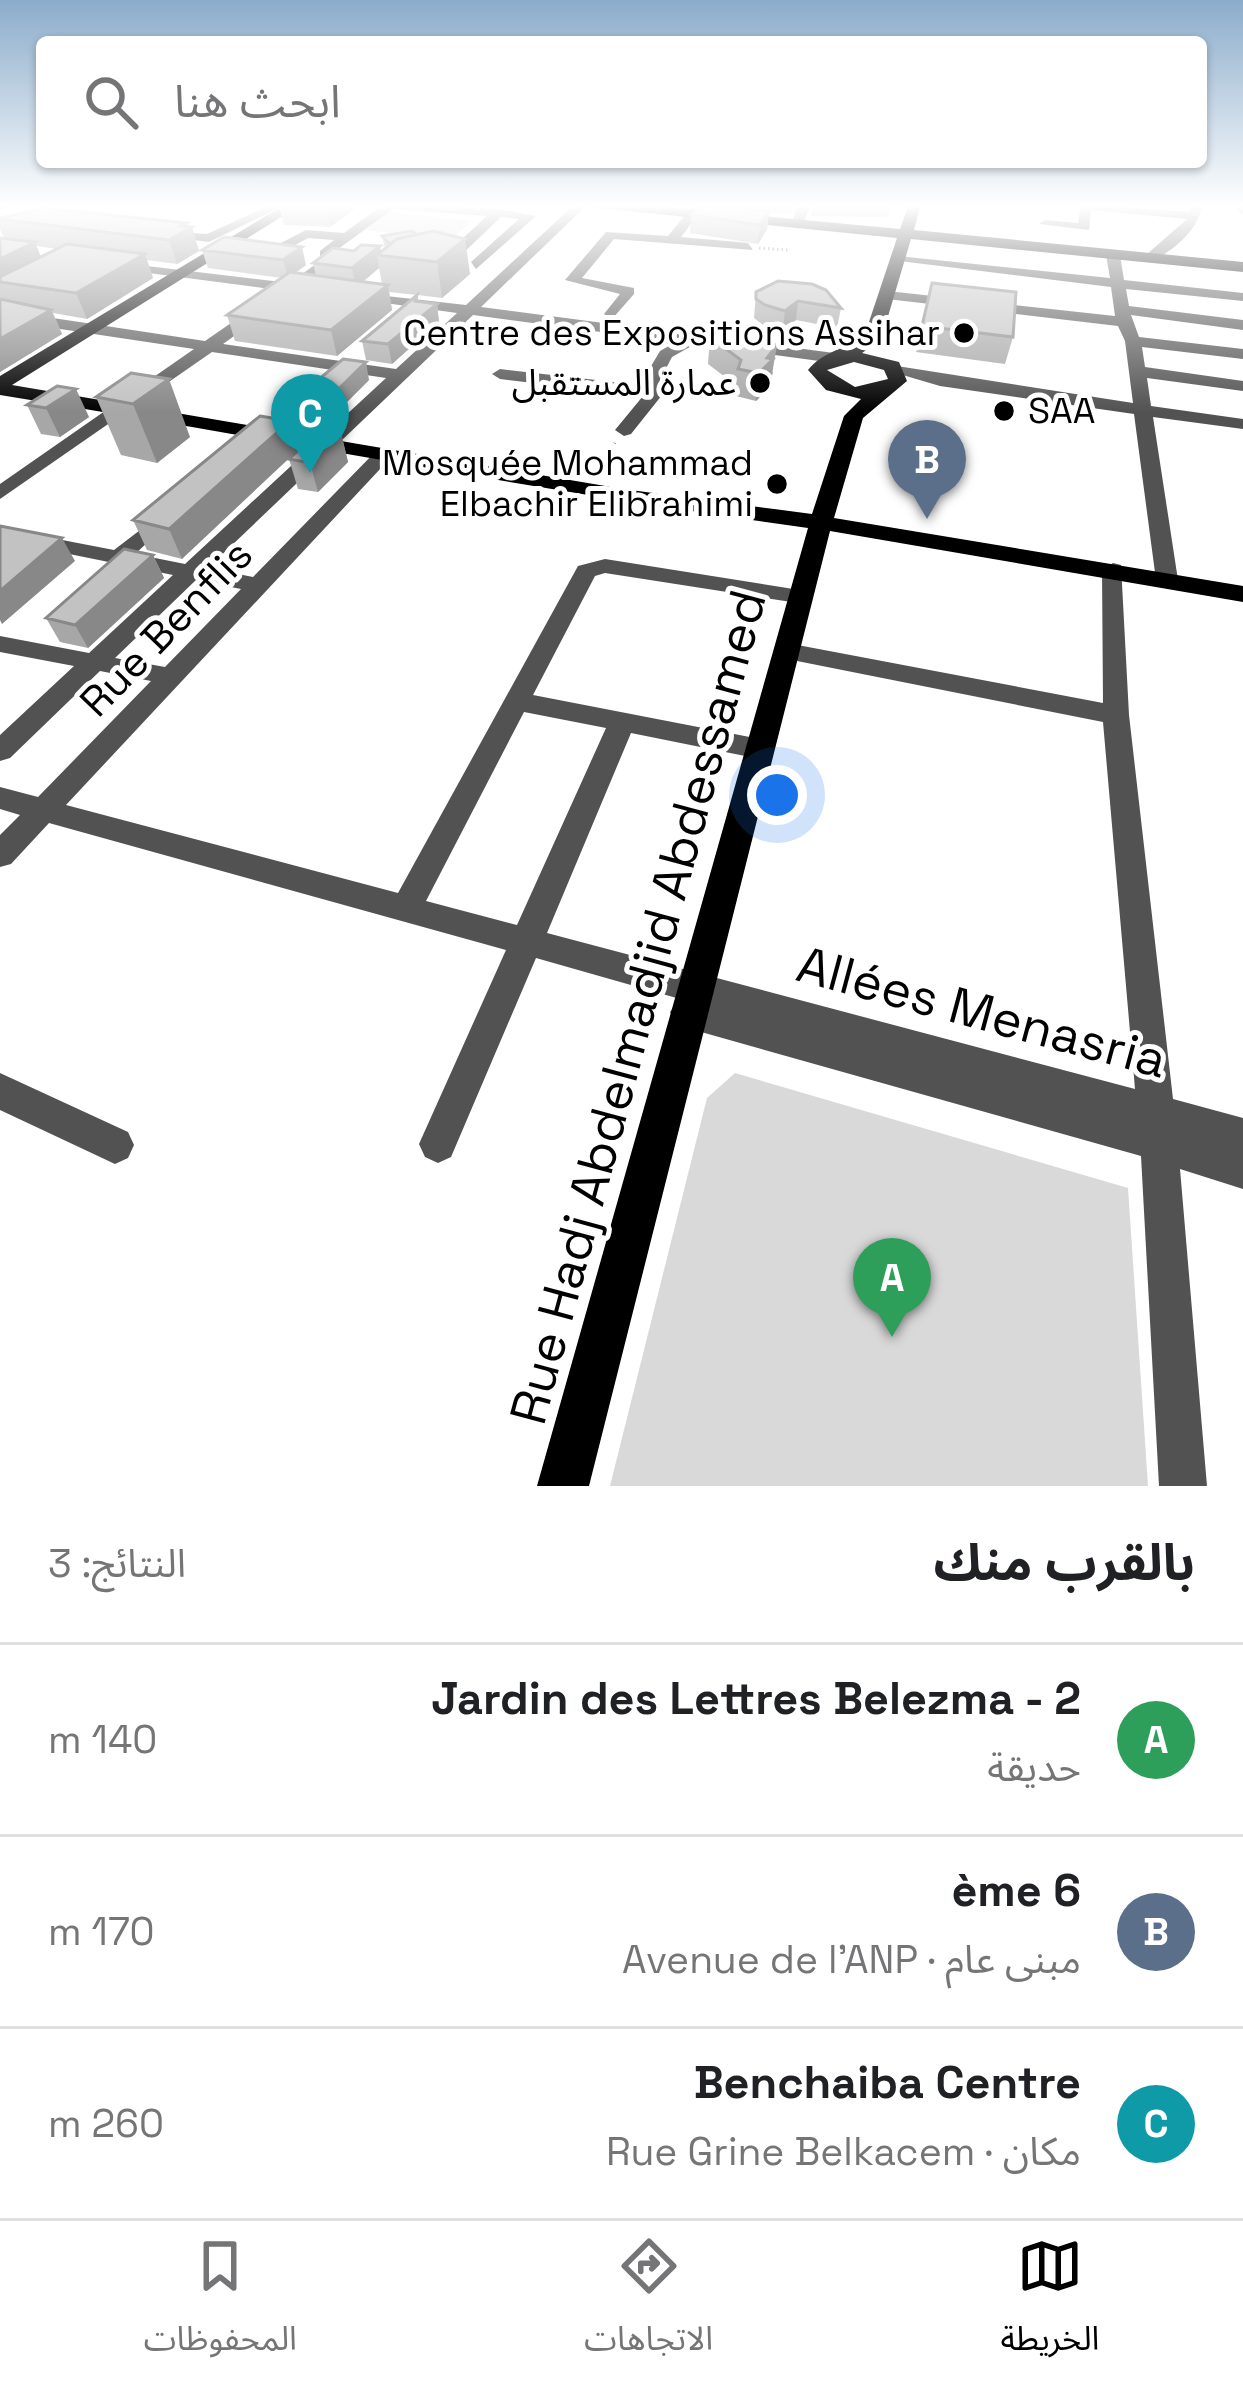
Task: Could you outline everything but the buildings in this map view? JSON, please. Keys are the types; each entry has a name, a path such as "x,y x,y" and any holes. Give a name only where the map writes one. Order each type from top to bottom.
{"main road":[{"path":"0,386 180,273"},
{"path":"876,386 872,340 894,273"},
{"path":"872,340 831,361 824,382 876,386"},
{"path":"831,361 876,386"},
{"path":"0,386 121,410 1243,594"},
{"name":"Rue Hadj Abdelmadjid Abdessamed","path":"563,1486 690,999 788,651 798,596 876,386"}],"street":[{"path":"184,273 324,291"},
{"path":"0,493 310,273"},
{"path":"0,751 507,273"},
{"path":"577,273 573,282 629,291 611,314"},
{"path":"968,273 973,288 1085,302"},
{"path":"1017,273 1243,297"},
{"path":"1116,273 1123,316 1133,341 1167,580"},
{"path":"361,296 378,281"},
{"path":"343,294 464,312 699,335"},
{"path":"887,296 1243,325"},
{"path":"479,298 611,314 831,361"},
{"path":"397,319 415,304"},
{"path":"0,315 399,375"},
{"path":"500,374 645,391 666,354 699,335"},
{"path":"624,430 699,335"},
{"path":"1133,341 1243,354"},
{"path":"312,391 361,349"},
{"path":"1134,371 1243,386"},
{"path":"876,386 1243,424"},
{"path":"1140,415 1243,434"},
{"name":"Rue Benflis","path":"0,856 386,452"},
{"path":"118,558 183,501"},
{"path":"0,534 262,586"},
{"path":"400,908 581,575 605,566 798,596"},
{"path":"1113,570 1116,716 1183,1486"},
{"path":"0,644 173,677"},
{"path":"788,651 1116,716"},
{"path":"516,701 760,749"},
{"path":"438,1144 621,725"},
{"path":"0,799 528,940 690,999 1155,1127"},
{"path":"0,1091 116,1145"},
{"name":"Allées Menasria","path":"1155,1127 1243,1137"},
{"name":"Allées Menasria","path":"1155,1127 1243,1170"}],"path":[{"path":"560,483 568,472 592,477 624,430"}],"shaded area":[{"path":"735,1073 1128,1188 1148,1486 610,1486 707,1098"}],"place":[{"name":"Centre des Expositions Assihar","path":"964,333"},
{"name":"عمارة المستقبل","path":"760,383"},
{"name":"SAA","path":"1004,411"},
{"name":"Benchaiba Centre","path":"310,473"},
{"name":"Mosquée Mohammad Elbachir Elibrahimi","path":"777,484"},
{"name":"6 ème","path":"927,519"},
{"name":"Jardin des Lettres Belezma - 2","path":"892,1337"}]}
